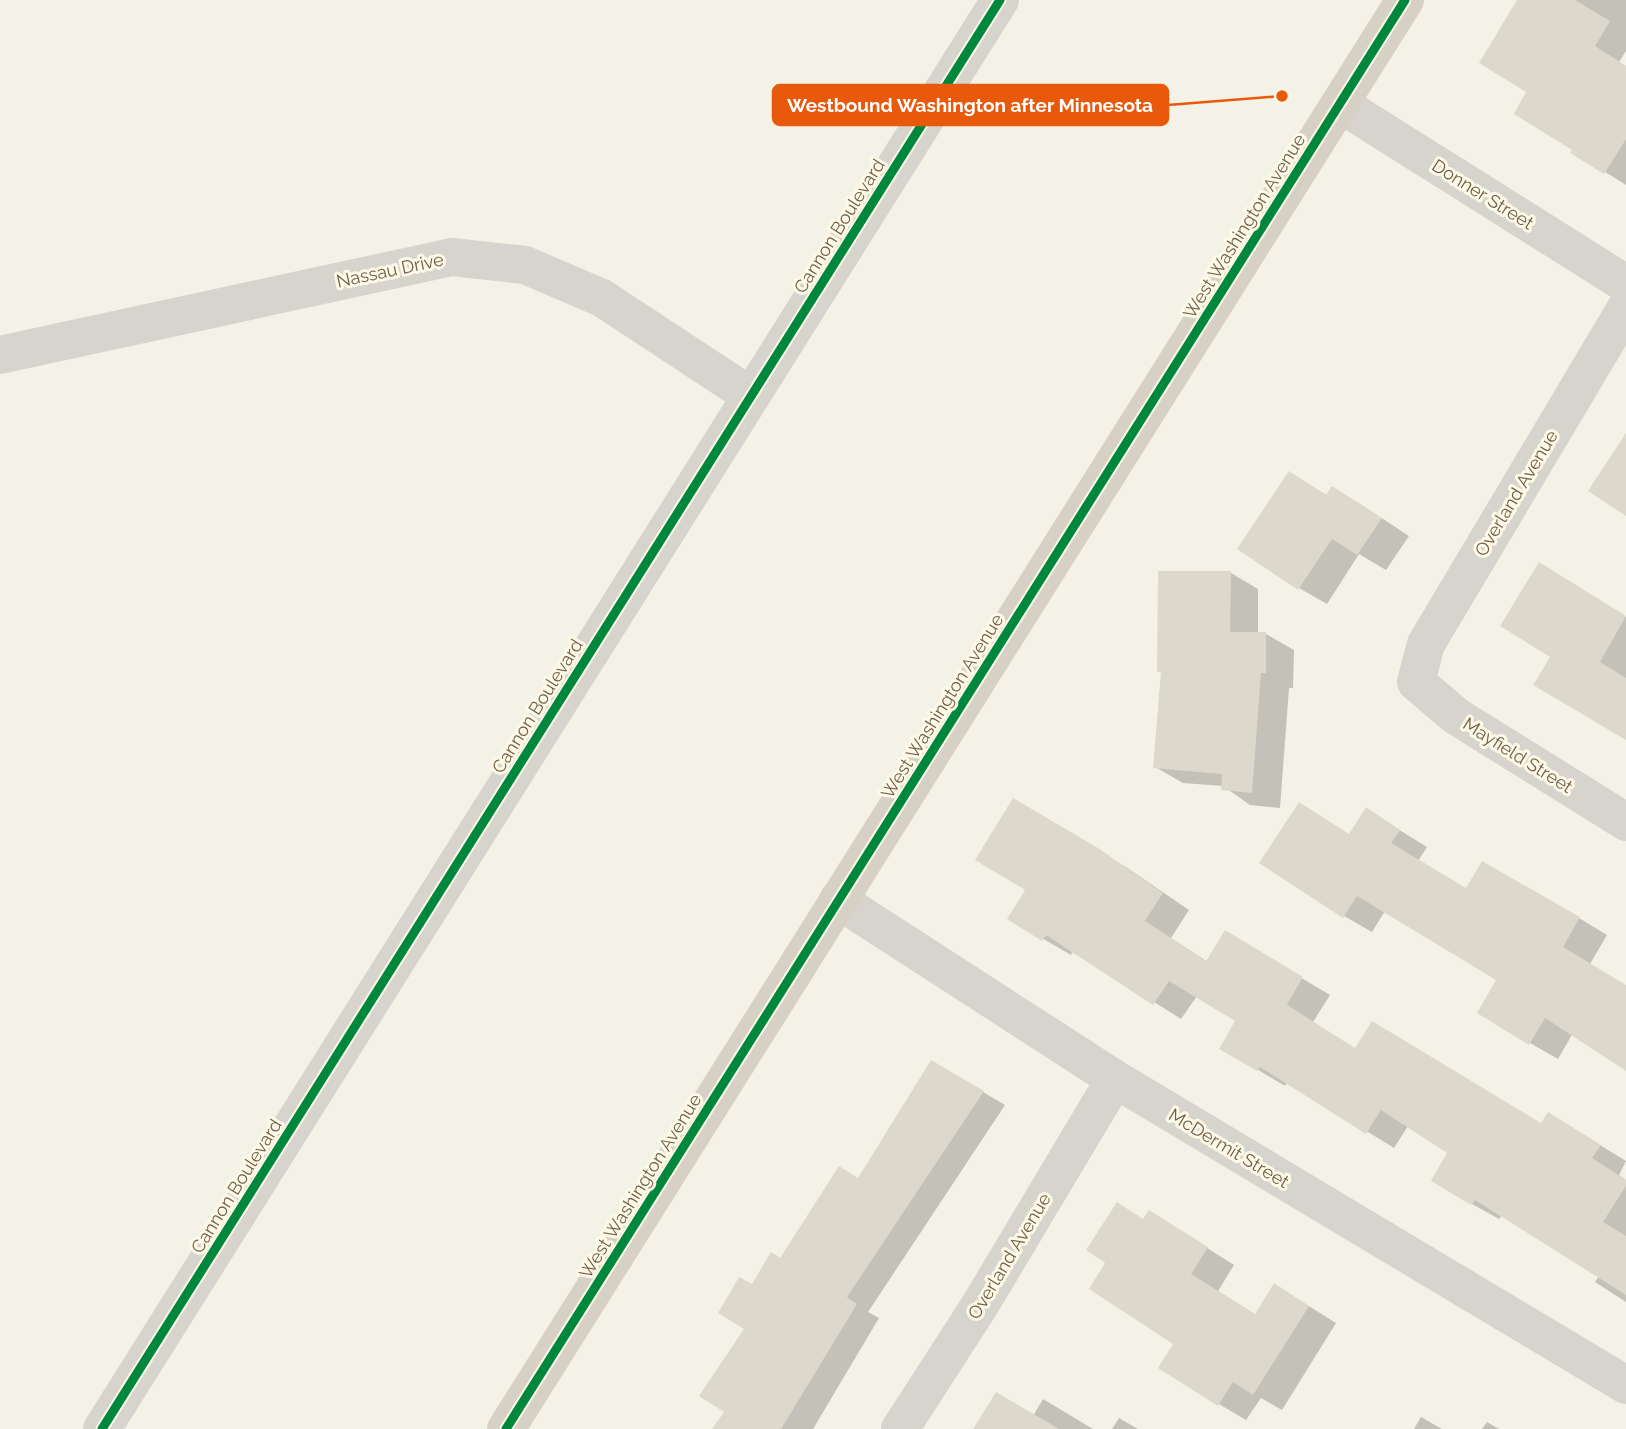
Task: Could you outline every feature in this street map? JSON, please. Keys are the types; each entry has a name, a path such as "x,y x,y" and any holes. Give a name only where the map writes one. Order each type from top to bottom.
{"main road":[{"name":"West Washington Avenue","path":"506,1429 1405,0"}],"street":[{"name":"Cannon Boulevard","path":"102,1429 1000,0"},
{"name":"Donner Street","path":"1340,104 1626,285"},
{"name":"Nassau Drive","path":"0,355 452,257 525,265 602,298 751,396"},
{"name":"Overland Avenue","path":"1416,682 1426,644 1626,308"},
{"name":"Mayfield Street","path":"1416,682 1456,716 1626,822"},
{"name":"McDermit Street","path":"838,900 1115,1079 1626,1385"},
{"name":"Overland Avenue","path":"900,1429 981,1305 1115,1079"}],"building":[{"path":"1517,0 1575,0 1610,21 1595,46 1626,66 1626,139 1604,174 1570,153 1572,150 1514,114 1526,92 1479,63"},
{"path":"1626,433 1626,516 1588,491"},
{"path":"1289,471 1326,495 1332,486 1382,518 1357,555 1332,539 1298,590 1237,549"},
{"path":"1539,562 1626,616 1600,662 1626,678 1626,740 1533,685 1550,657 1500,626"},
{"path":"1158,571 1231,571 1230,632 1266,632 1266,673 1261,673 1252,793 1221,790 1222,774 1153,768 1161,672 1157,672"},
{"path":"1013,798 1098,848 1163,893 1145,921 1206,961 1225,930 1303,977 1287,1005 1355,1048 1372,1021 1541,1123 1548,1112 1601,1145 1592,1158 1626,1180 1626,1186 1603,1222 1626,1236 1626,1295 1475,1200 1471,1205 1431,1181 1447,1153 1381,1110 1366,1134 1260,1067 1257,1071 1219,1049 1235,1021 1169,981 1153,1005 1046,935 1042,941 1007,919 1025,890 975,860"},
{"path":"1299,802 1349,834 1366,807 1400,830 1391,843 1466,888 1482,861 1580,917 1563,947 1626,985 1626,1071 1545,1018 1529,1045 1477,1013 1496,980 1357,896 1343,918 1259,863"},
{"path":"931,1060 984,1091 847,1297 857,1304 781,1429 712,1429 724,1412 699,1396 744,1329 718,1313 739,1277 752,1284 771,1252 780,1258 839,1166 858,1178"},
{"path":"1117,1202 1143,1219 1149,1210 1208,1247 1191,1274 1255,1314 1274,1283 1309,1306 1253,1395 1233,1382 1218,1406 1158,1368 1173,1344 1089,1289 1105,1263 1086,1250"},
{"path":"996,1392 1059,1429 973,1429"}],"cycle path":[{"path":"102,1429 1000,0"},
{"path":"506,1429 1405,0"}],"place":[{"name":"Westbound Washington after Minnesota","path":"1282,96"}]}
